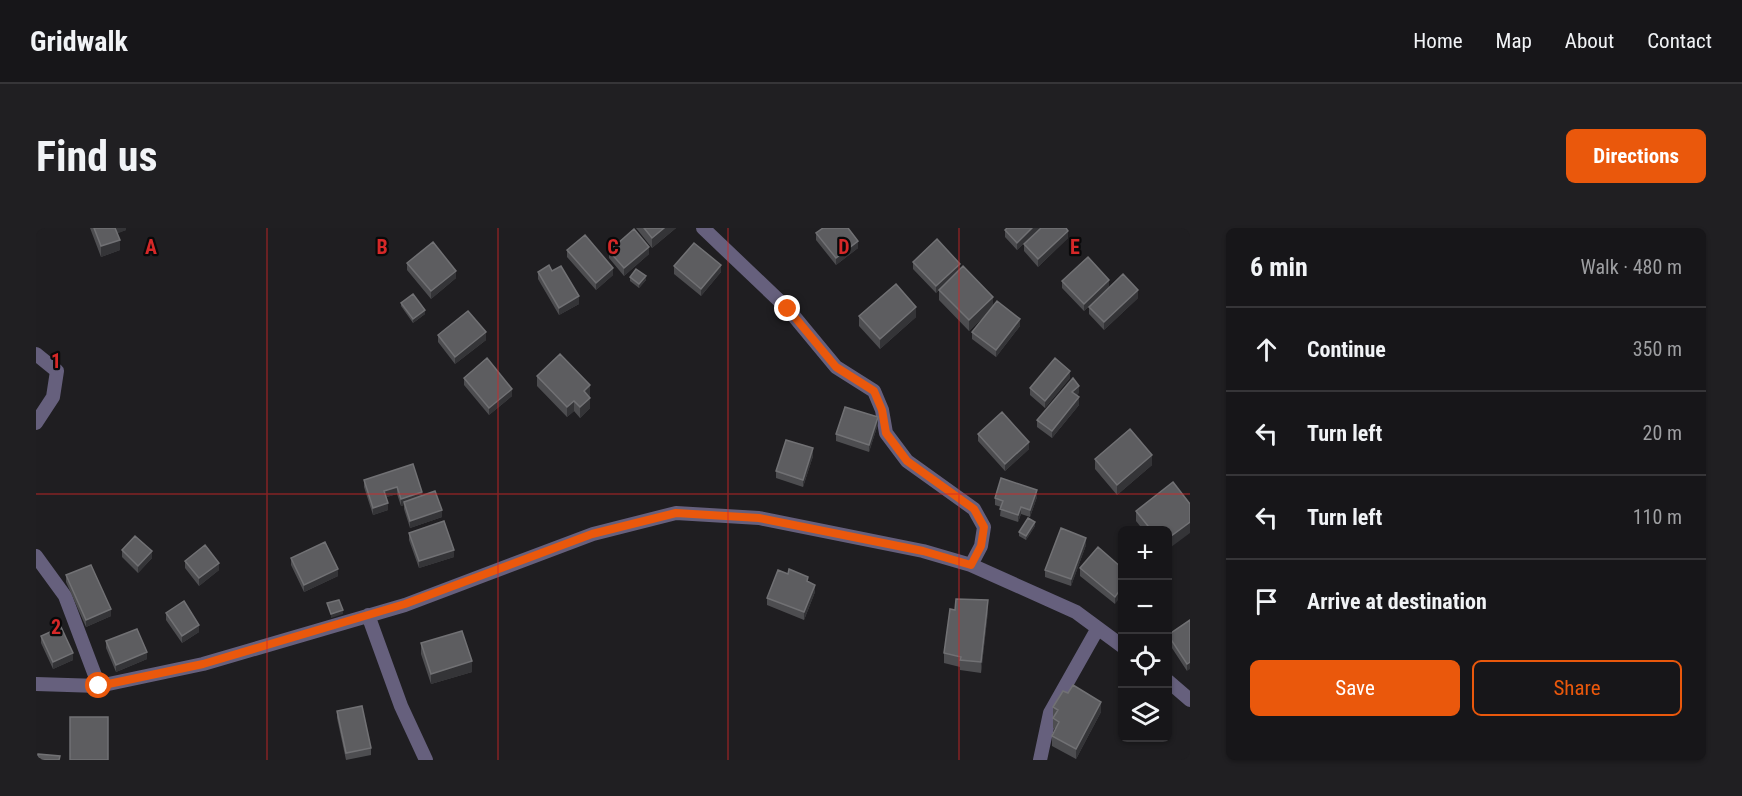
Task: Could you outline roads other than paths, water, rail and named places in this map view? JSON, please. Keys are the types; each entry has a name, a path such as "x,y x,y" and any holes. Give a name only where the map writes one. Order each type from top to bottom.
{"street":[{"path":"703,228 788,309 836,367 874,391 882,410 886,433 907,461 974,509 984,527 981,546 971,565"},
{"path":"36,354 57,371 53,397 36,423"},
{"path":"36,684 99,686 203,664 405,604 592,534 676,513 759,518 923,551 971,565 1076,612 1118,643"},
{"path":"36,556 65,596 99,686"},
{"path":"368,615 401,706 426,760"},
{"path":"1040,760 1050,713 1098,628"},
{"path":"1172,685 1190,700"}]}
